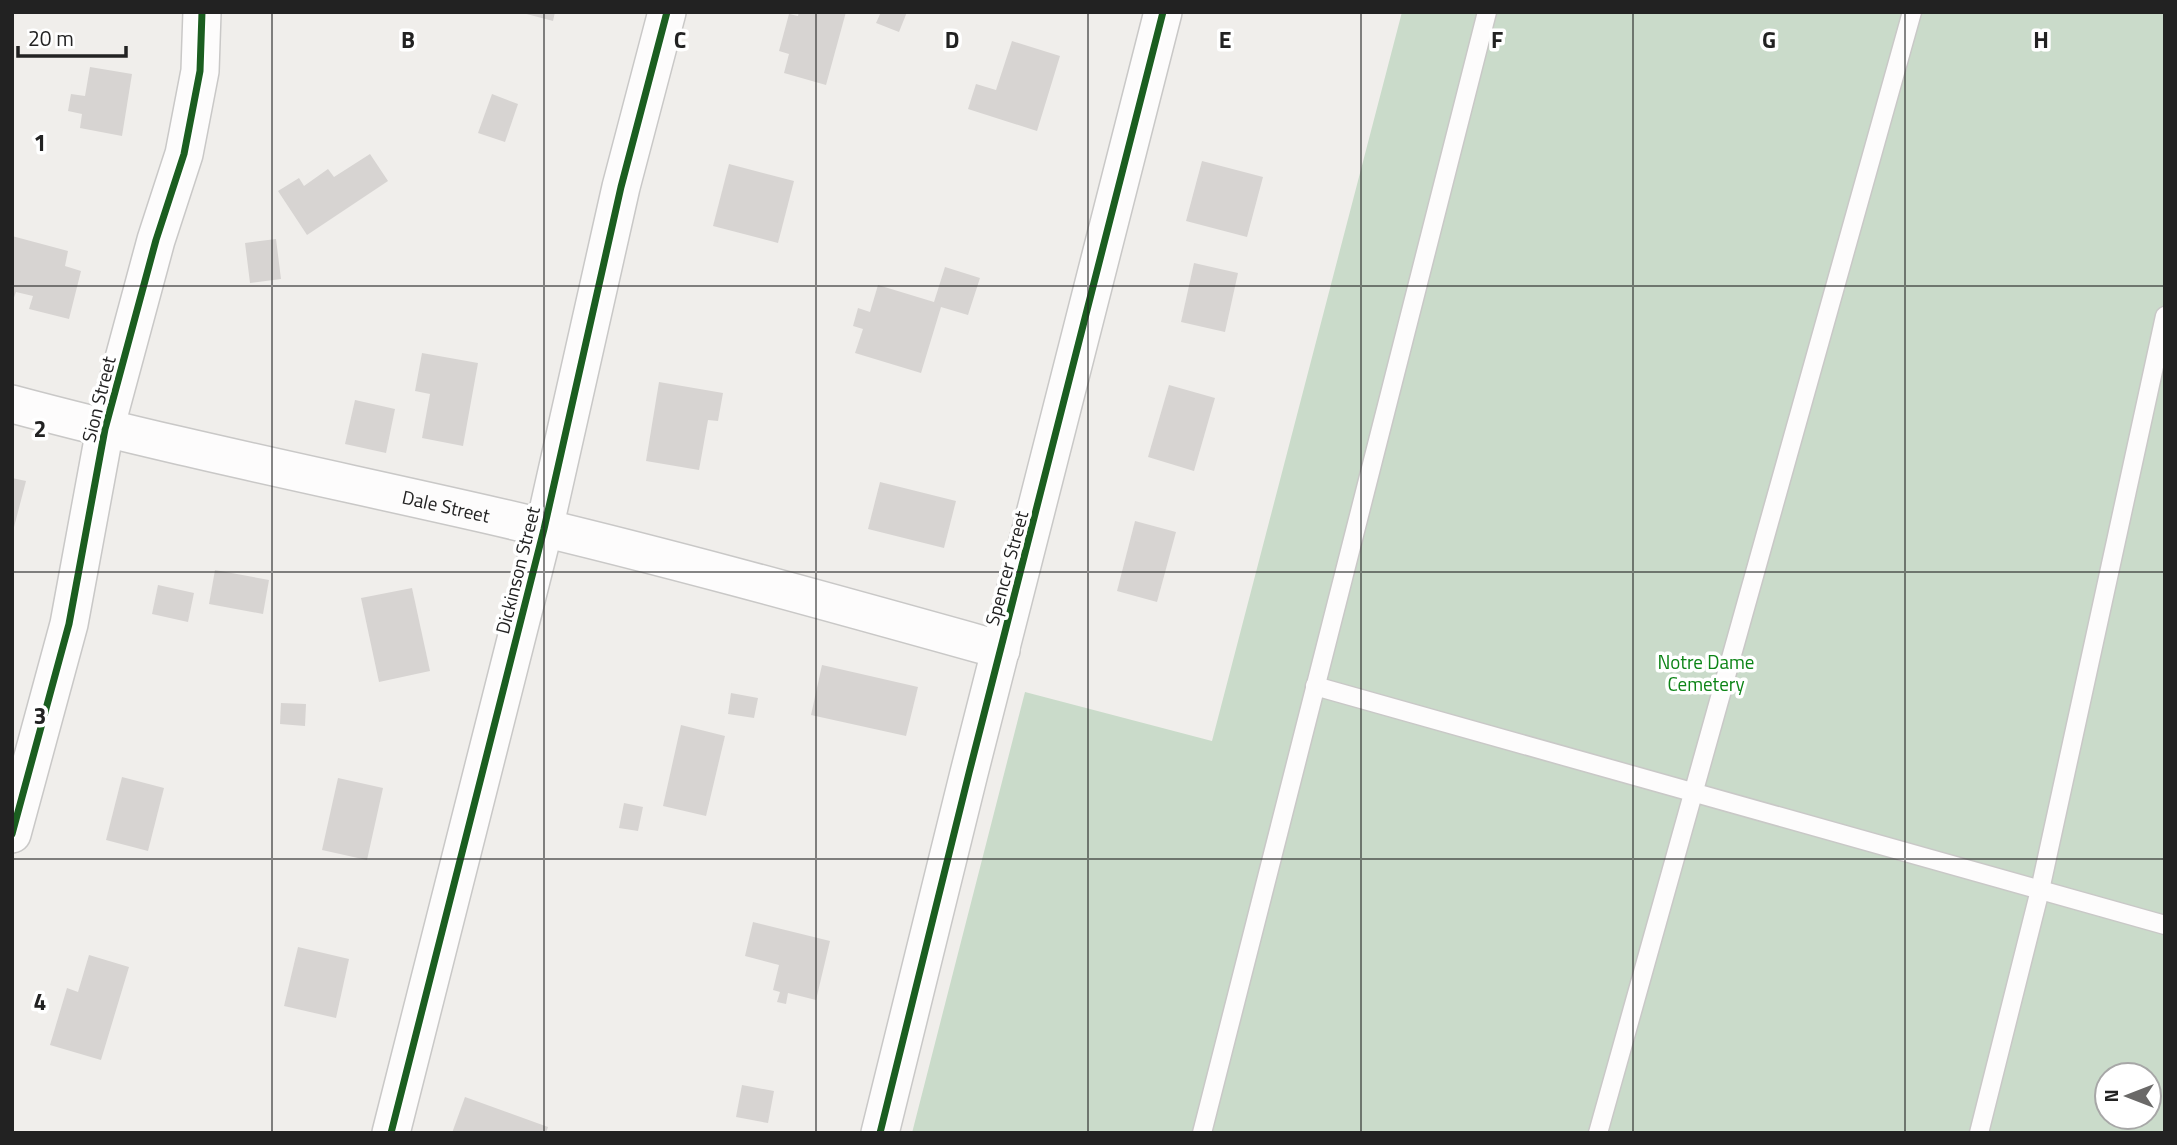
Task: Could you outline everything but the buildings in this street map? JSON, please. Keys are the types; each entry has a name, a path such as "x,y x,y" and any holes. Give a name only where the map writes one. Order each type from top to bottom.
{"street":[{"name":"Sion Street","path":"12,834 69,624 105,429 156,240 184,153 200,71 202,12"},
{"name":"Dickinson Street","path":"391,1133 544,529 621,187 667,12"},
{"name":"Spencer Street","path":"880,1133 1163,12"},
{"name":"Dale Street","path":"12,404 105,429 544,529 743,578 1001,650"}],"lane":[{"path":"1202,1133 1487,12"},
{"path":"1598,1133 1912,12"},
{"path":"1979,1133 2040,890 2165,316"},
{"path":"1315,686 2165,925"}],"green space":[{"name":"Notre Dame Cemetery","path":"1402,12 2165,12 2165,1133 912,1133 1025,692 1212,741"}],"cycle path":[{"path":"12,834 69,624 105,429 156,240 184,154 200,71 202,12"},
{"path":"391,1133 544,529 621,187 667,12"},
{"path":"880,1133 1163,12"}]}
